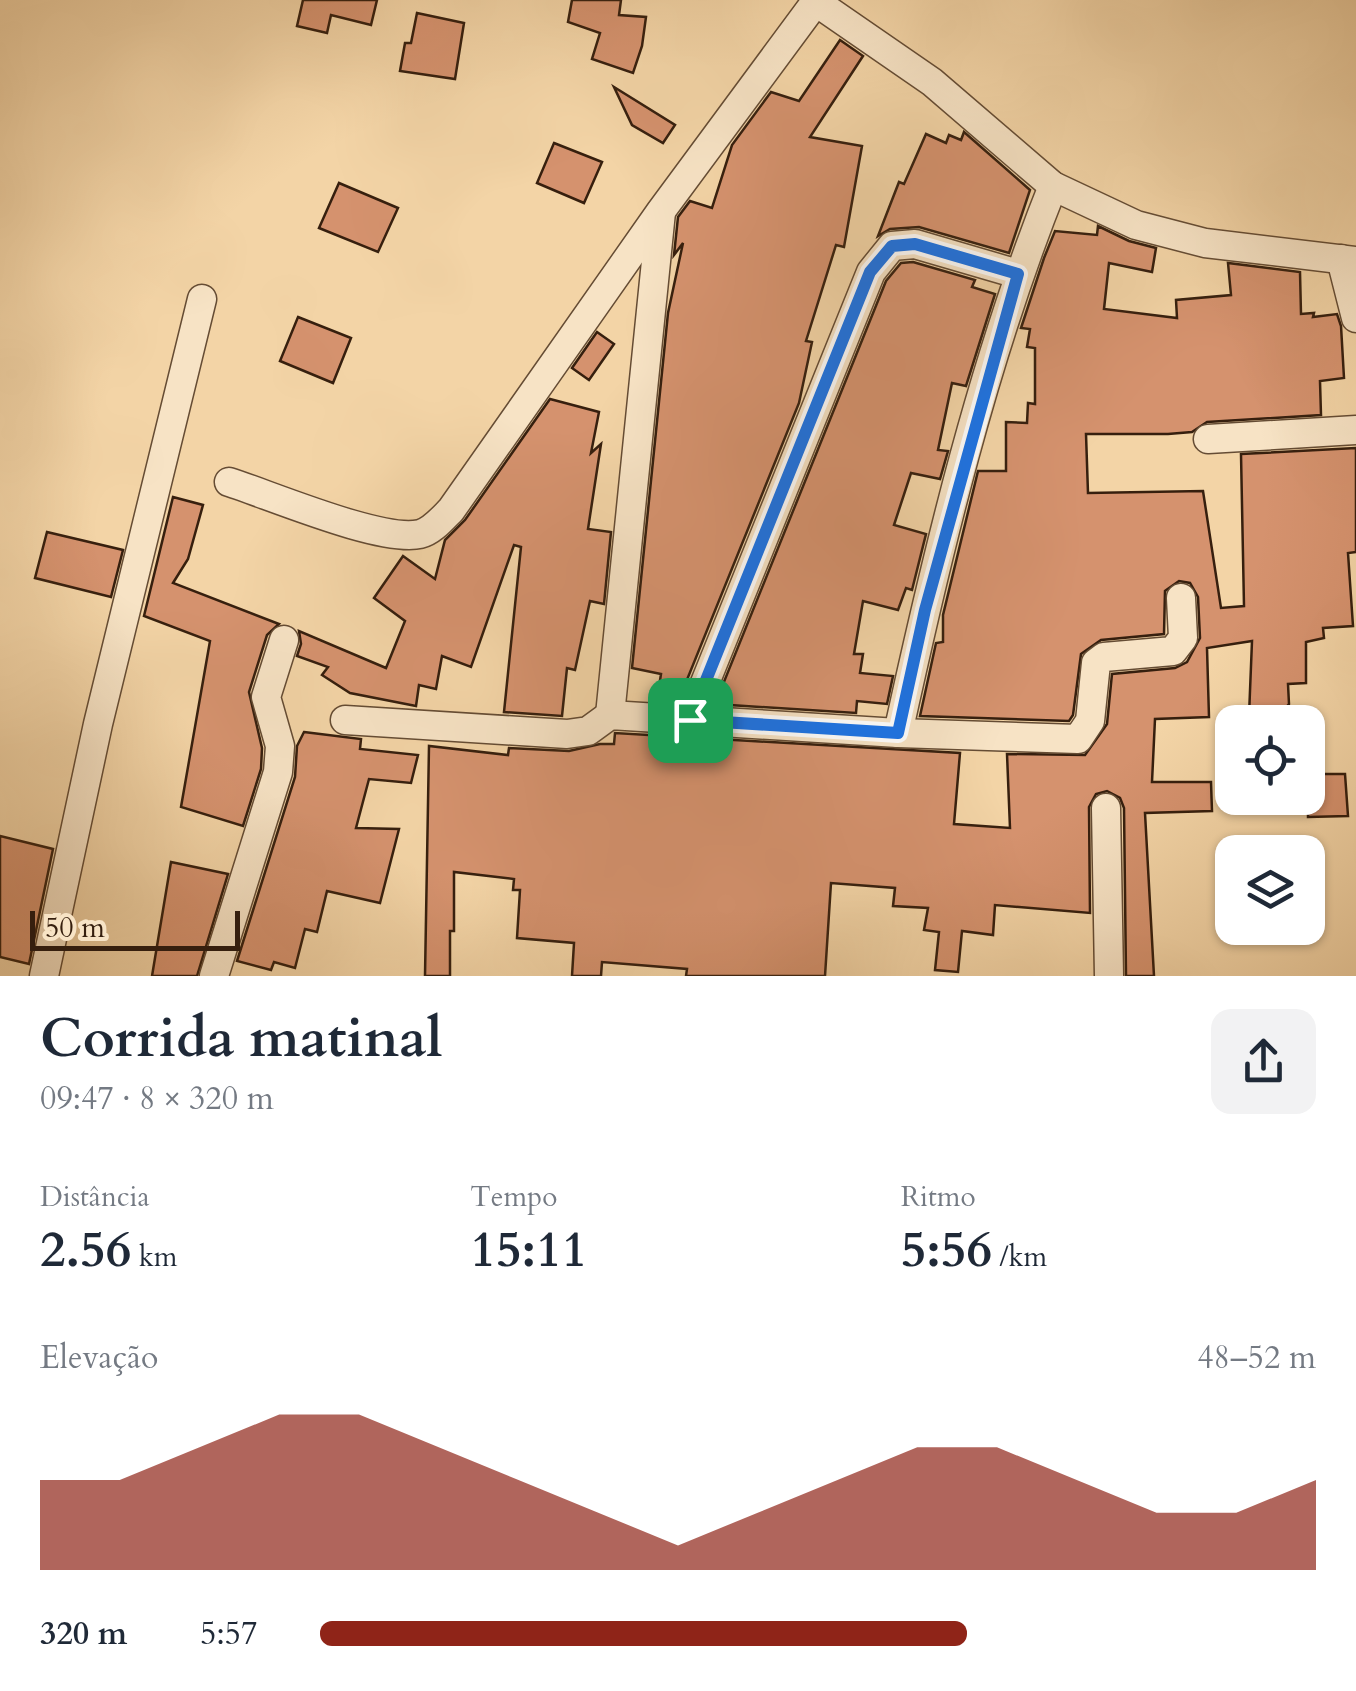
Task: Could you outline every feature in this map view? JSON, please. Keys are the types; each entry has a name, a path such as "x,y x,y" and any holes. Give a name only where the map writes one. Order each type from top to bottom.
{"street":[{"path":"229,482 379,532 418,535 431,529 450,510 661,211 816,1 932,82 1054,186 1136,224 1206,243 1349,260 1356,318"},
{"path":"898,733 925,610 1018,274 1054,186"},
{"path":"610,715 661,211"},
{"path":"690,720 870,272 892,246 915,244 1018,274"},
{"path":"44,976 103,705 202,299"},
{"path":"1208,440 1356,430"},
{"path":"345,720 567,734 588,731 610,715 898,733 1078,739 1090,722 1096,663 1104,657 1174,652 1183,638 1182,598"},
{"path":"214,976 278,772 280,746 266,697 284,640"},
{"path":"1106,808 1109,976"}],"building":[{"path":"303,0 377,0 371,25 331,15 327,33 297,26"},
{"path":"572,0 621,0 619,15 646,17 633,73 592,59 600,33 568,22"},
{"path":"417,13 464,23 455,79 400,71 405,43 411,43"},
{"path":"840,40 863,56 810,137 862,146 844,247 836,245 806,341 812,342 799,403 678,702 657,700 661,674 632,668 668,313 683,243 674,255 678,217 690,201 712,208 732,145 771,92 799,101"},
{"path":"614,87 675,125 663,143 632,125"},
{"path":"964,132 1030,190 1009,253 919,227 890,229 878,236 899,182 904,184 926,134 946,143 949,135 961,140"},
{"path":"554,143 602,162 584,203 537,183"},
{"path":"339,183 398,208 378,252 319,228"},
{"path":"1098,226 1129,241 1156,248 1152,272 1109,263 1104,309 1177,318 1176,300 1231,295 1228,263 1300,272 1301,314 1337,314 1341,326 1344,378 1320,381 1321,415 1207,422 1192,432 1168,434 1086,434 1088,493 1203,491 1221,608 1244,606 1241,454 1356,448 1356,552 1348,553 1353,626 1323,628 1324,638 1306,642 1306,683 1288,684 1288,705 1249,705 1252,641 1207,648 1209,717 1155,719 1152,782 1211,782 1212,811 1145,813 1154,976 1126,976 1124,808 1120,798 1107,791 1096,794 1089,807 1090,913 995,905 993,935 962,931 958,972 935,970 939,932 924,930 928,908 893,906 895,888 831,883 825,976 686,976 687,969 602,962 601,976 572,976 574,943 517,938 520,890 513,890 514,879 454,872 450,976 425,976 429,746 508,755 509,748 569,751 614,744 615,733 960,753 954,824 1010,828 1007,754 1085,755 1107,724 1112,674 1175,668 1187,662 1200,638 1198,597 1190,583 1179,581 1165,591 1164,634 1101,640 1081,654 1069,721 920,716 936,643 943,642 943,615 978,471 1006,471 1006,422 1027,423 1028,403 1035,404 1035,348 1027,347 1030,329 1021,328 1044,258 1055,231 1097,235"},
{"path":"913,262 975,280 972,287 995,294 966,386 952,383 938,450 948,451 940,479 911,473 894,525 926,534 912,590 906,588 898,610 863,601 854,654 863,654 860,673 893,676 887,704 857,701 856,713 715,704 886,281 901,263"},
{"path":"298,317 351,338 333,383 280,361"},
{"path":"597,332 614,344 589,380 572,368"},
{"path":"550,399 599,412 591,453 601,444 588,529 611,532 604,604 590,601 575,670 567,668 562,716 504,712 521,547 514,545 471,667 442,656 436,689 419,685 416,706 350,693 322,675 328,667 297,656 301,644 299,631 386,668 405,621 374,598 403,556 435,579 445,540 465,520"},
{"path":"173,497 203,505 188,559 173,583 279,624 267,635 249,692 262,748 261,769 243,826 181,807 210,641 144,616"},
{"path":"47,532 123,550 111,597 35,578"},
{"path":"304,732 361,739 360,749 418,755 411,783 369,779 356,828 399,829 380,903 327,891 317,932 305,929 295,968 274,962 271,970 237,961 295,777 297,746"},
{"path":"1325,774 1345,774 1348,816 1308,817 1325,815"},
{"path":"0,836 53,849 29,964 0,957"},
{"path":"171,862 228,874 197,976 152,976"}],"route":[{"path":"915,244 1018,274 925,610 898,733 690,720 870,272 892,246 915,244"}]}
